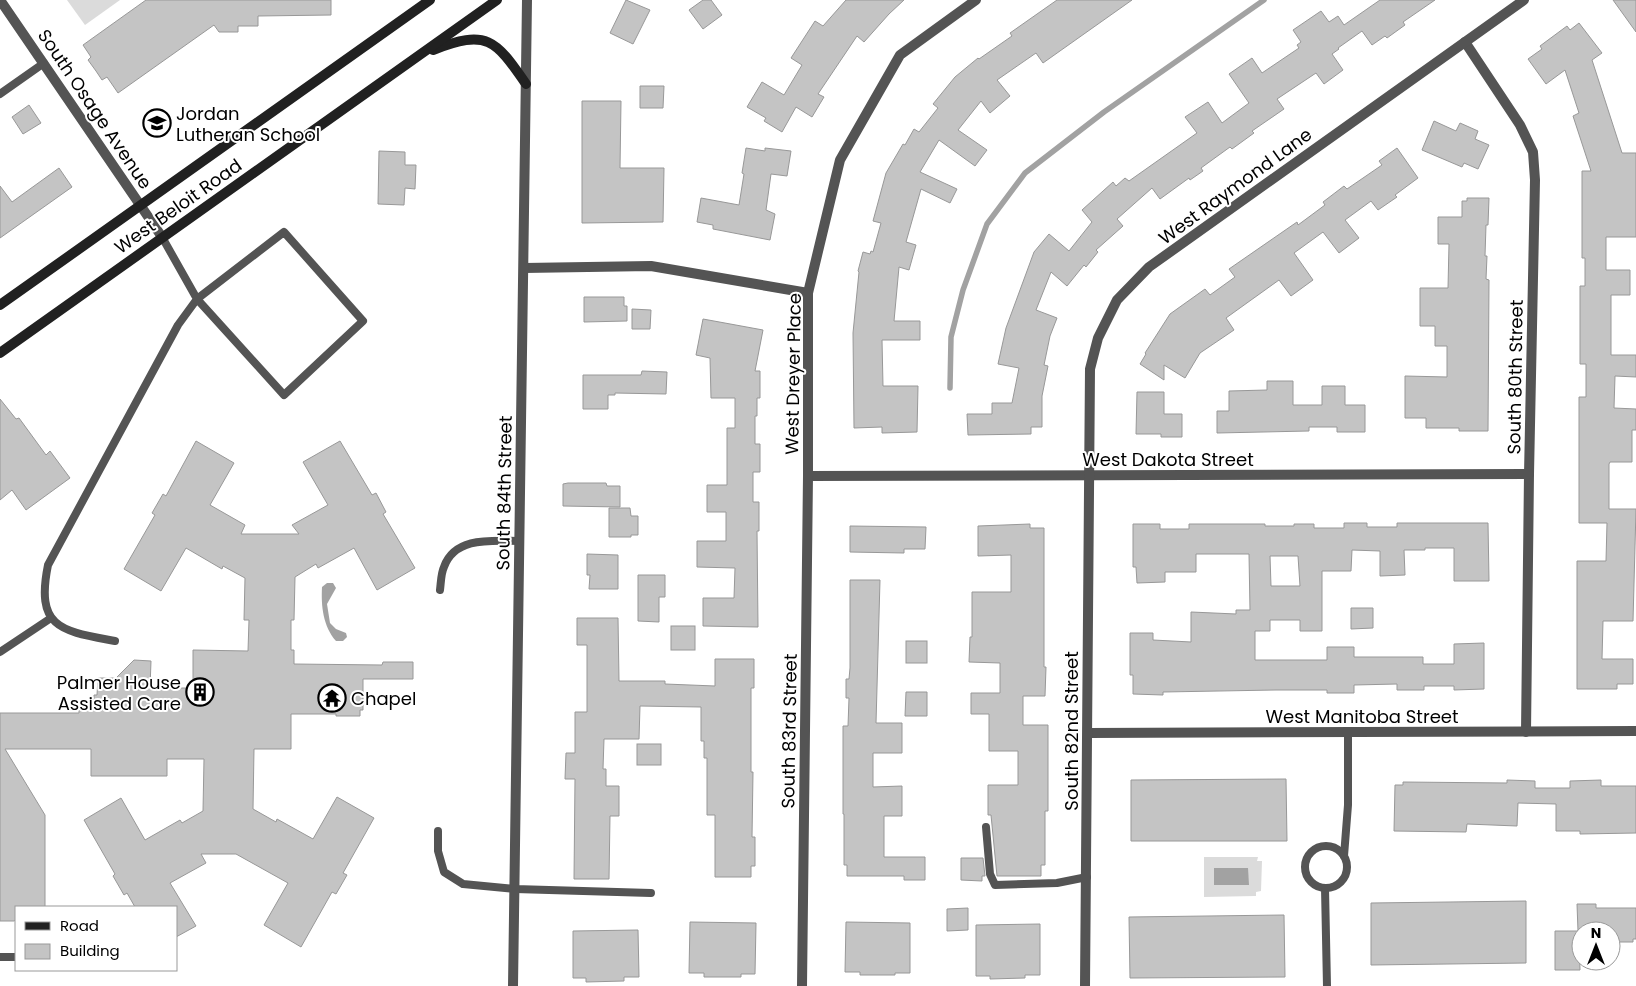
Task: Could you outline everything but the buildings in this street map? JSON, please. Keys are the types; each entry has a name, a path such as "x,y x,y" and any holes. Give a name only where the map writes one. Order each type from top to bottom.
{"main road":[{"name":"West Beloit Road","path":"0,305 430,0"},
{"name":"West Beloit Road","path":"0,353 497,0"},
{"path":"418,56 460,40 485,40 509,58 526,84"}],"street":[{"name":"South Osage Avenue","path":"0,0 162,237"},
{"name":"South 84th Street","path":"513,986 527,0"},
{"name":"West Dreyer Place","path":"808,476 808,293 840,160 900,55 976,0"},
{"name":"West Raymond Lane","path":"1090,476 1090,369 1098,338 1117,300 1149,267 1524,0"},
{"name":"South 80th Street","path":"1465,42 1520,125 1533,152 1535,180 1526,732"},
{"path":"524,268 651,266 808,293"},
{"name":"West Dakota Street","path":"808,476 1529,474"},
{"name":"South 83rd Street","path":"802,986 808,476"},
{"name":"South 82nd Street","path":"1086,986 1090,476"},
{"name":"West Manitoba Street","path":"1088,733 1636,731"}],"lane":[{"path":"0,94 44,63"},
{"path":"115,641 71,633 51,618 45,602 48,565 178,325 196,299 284,232 363,321 284,396 196,299 162,237"},
{"path":"440,590 444,567 452,552 467,544 519,541"},
{"path":"0,652 51,618"},
{"path":"1344,856 1334,847 1321,846 1315,848 1306,858 1305,865 1308,878 1312,883 1325,888 1332,887 1343,879 1347,868 1344,856 1348,805 1348,732"},
{"path":"986,827 990,874 995,885 1058,883 1086,877"},
{"path":"438,831 438,851 444,872 463,884 515,889 651,893"},
{"path":"1325,888 1327,986"},
{"path":"0,957 15,957"}],"shaded area":[{"path":"67,0 120,0 85,25"},
{"path":"327,583 333,583 336,588 327,604 330,623 336,629 346,633 347,637 343,641 336,641 326,622 322,601 322,587"},
{"path":"1204,857 1258,857 1257,861 1262,861 1261,891 1256,892 1256,896 1204,897"},
{"path":"1214,868 1248,868 1249,885 1214,885"}],"waterway":[{"path":"950,388 951,337 963,290 987,224 1025,173 1104,112 1264,0"}],"place":[{"name":"Jordan Lutheran School","path":"157,123"},
{"name":"Palmer House Assisted Care","path":"200,692"},
{"name":"Chapel","path":"332,698"}]}
